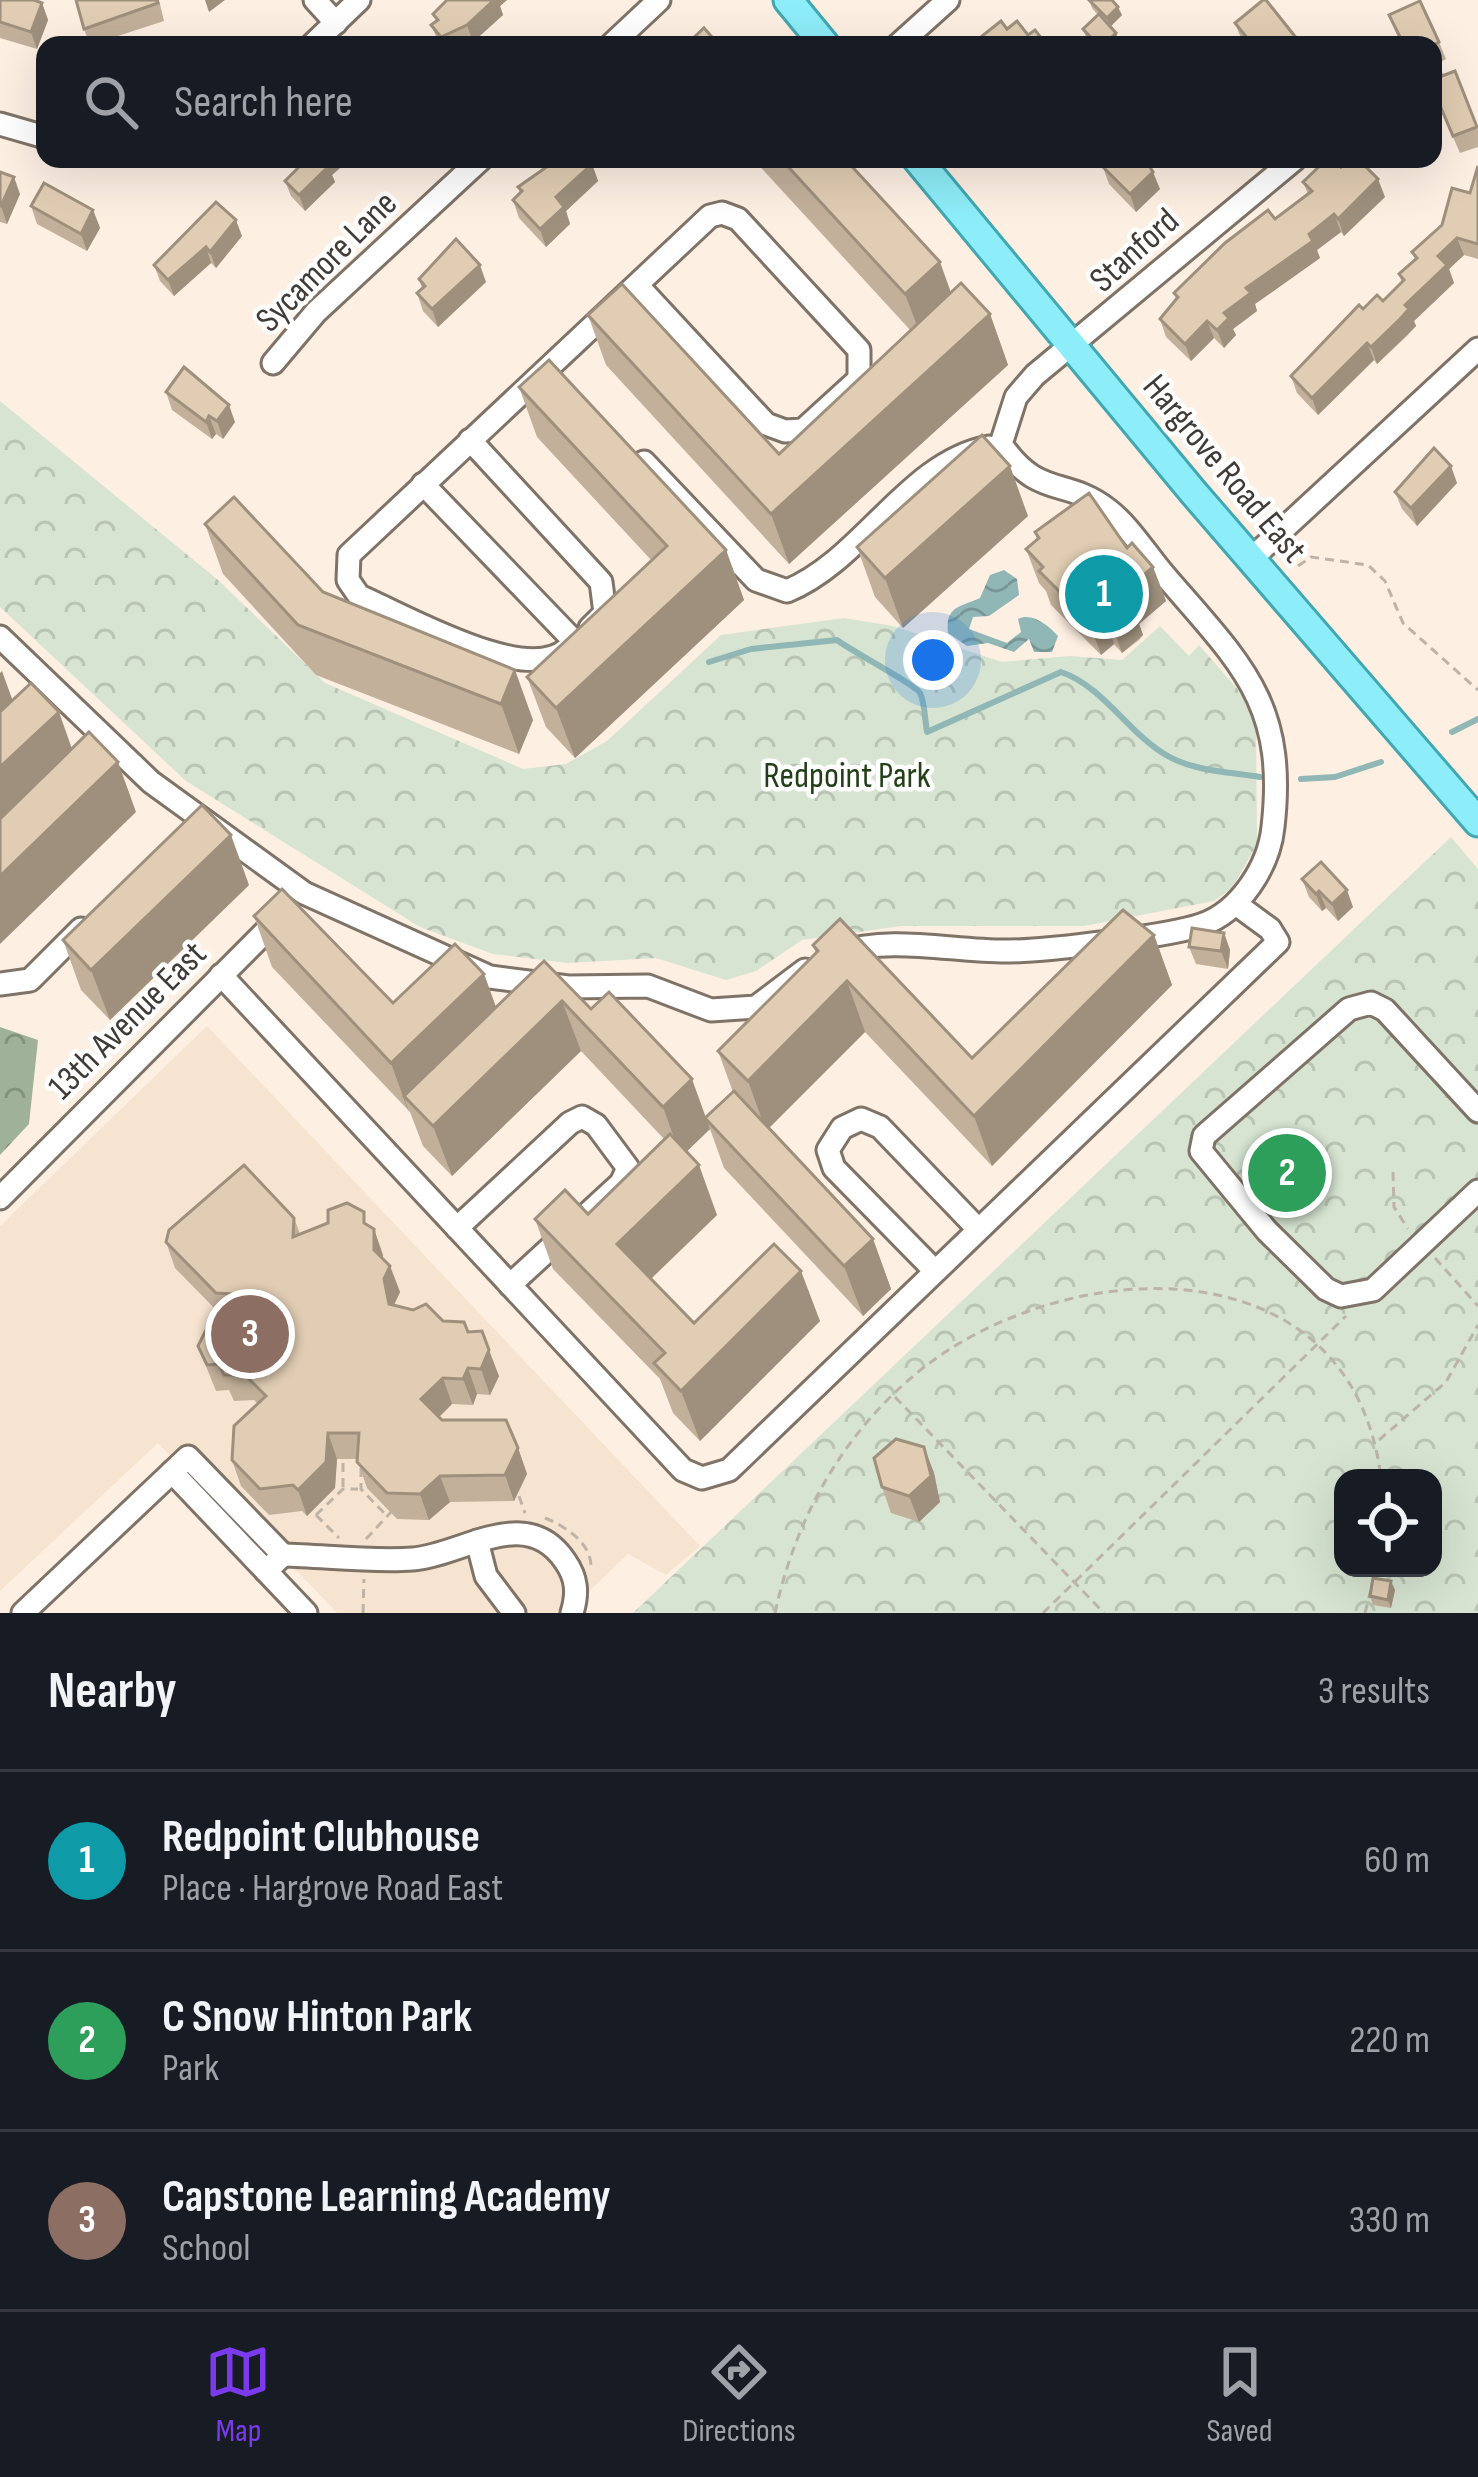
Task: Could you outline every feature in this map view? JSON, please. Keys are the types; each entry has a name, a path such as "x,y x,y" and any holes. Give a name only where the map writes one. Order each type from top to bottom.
{"main road":[{"path":"788,0 818,36"},
{"name":"Hargrove Road East","path":"925,168 1478,822"}],"street":[{"path":"316,0 336,23"},
{"path":"322,36 359,0"},
{"path":"621,36 659,0"},
{"path":"908,36 947,0"},
{"path":"0,124 36,134"},
{"name":"Sycamore Lane","path":"273,363 316,312 471,168"},
{"name":"Stanford","path":"1001,444 1016,397 1284,168"},
{"path":"470,440 601,582 605,613 555,660 518,663 359,596 348,580 349,555 470,440 560,374 637,285 710,216 722,213 737,219 859,350 859,379 803,430 785,431 766,424 637,285"},
{"path":"1251,559 1478,349"},
{"path":"0,637 191,822 304,893 490,977 568,988 648,986 711,1010 756,1006 820,959 867,944 1013,951 1201,925 1236,904 1271,844 1277,793 1272,734 1257,686 1107,508 1021,473 1001,444 958,453 817,579 787,591 756,580 628,446"},
{"path":"423,484 575,642"},
{"name":"13th Avenue East","path":"0,1198 304,893"},
{"path":"221,975 683,1470 702,1478 729,1470 1278,942 1270,928 1236,904"},
{"path":"0,984 30,980 92,919"},
{"path":"1478,1111 1385,1010 1371,1003 1349,1009 1204,1136 1201,1151 1326,1289 1356,1297 1373,1290 1478,1191"},
{"path":"457,1228 570,1123 582,1118 596,1125 628,1168 621,1183 511,1285"},
{"path":"934,1271 834,1168 828,1150 842,1128 861,1119 880,1127 978,1229"},
{"path":"22,1613 172,1472 274,1563 306,1613"},
{"path":"274,1563 406,1560 524,1534 559,1552 577,1582 572,1613"},
{"path":"477,1541 486,1576 514,1613"}],"path":[{"path":"1298,566 1311,557 1368,566 1385,581 1413,635 1478,690"},
{"path":"775,1613 786,1561 808,1505 840,1456 894,1395 924,1368 1007,1319 1084,1293 1133,1287 1198,1289 1269,1312 1316,1346 1353,1391 1376,1442 1380,1469"},
{"path":"1043,1613 1373,1290"},
{"path":"1376,1442 1445,1382 1478,1325"},
{"path":"894,1395 1104,1613"},
{"path":"343,1459 343,1489"},
{"path":"362,1459 361,1489 387,1516"},
{"path":"340,1540 314,1513 343,1489 361,1489"},
{"path":"517,1495 524,1498 525,1513"},
{"path":"1365,1613 1374,1577"}],"shaded area":[{"path":"207,1026 700,1546 666,1575 628,1554 566,1613 337,1613 300,1574 254,1543 158,1443 0,1591 0,1226"}],"green space":[{"name":"Redpoint Park","path":"0,401 218,580 325,683 523,769 566,764 607,741 721,635 844,618 893,626 1002,662 1070,656 1122,660 1160,626 1189,656 1199,645 1247,700 1256,731 1257,844 1232,888 1214,901 1084,926 901,926 802,940 756,971 726,980 656,958 567,963 493,954 420,927 186,781 0,607"},
{"path":"1451,837 1478,869 1478,1613 633,1613"},
{"path":"0,1027 38,1040 29,1124 0,1155"}],"water":[{"path":"1004,570 1017,579 1019,595 989,616 973,617 969,629 1007,643 1021,632 1018,619 1034,618 1058,636 1052,652 1034,652 1029,639 1014,652 988,643 967,646 948,633 952,612 980,598 990,575"}],"building":[{"path":"0,0 42,3 31,32 0,22"},
{"path":"76,0 157,0 158,3 84,29"},
{"path":"447,0 494,0 467,25 443,36 431,25 438,20 433,14"},
{"path":"1089,0 1112,0 1118,7 1107,18"},
{"path":"1266,0 1295,36 1246,36 1235,23"},
{"path":"1420,1 1436,36 1400,36 1389,15"},
{"path":"1099,14 1116,33 1090,36 1083,29"},
{"path":"1001,21 1007,29 1017,21 1028,35 1035,30 1040,36 982,36"},
{"path":"1455,71 1477,127 1453,136 1442,110 1442,76"},
{"path":"1478,166 1478,244 1457,238 1438,256 1447,265 1405,305 1409,309 1400,319 1371,347 1367,343 1312,398 1291,376 1359,305 1363,309 1377,295 1383,301 1404,280 1399,274 1417,258 1412,252 1442,225 1452,188 1470,193"},
{"path":"298,168 327,168 299,195 285,181"},
{"path":"545,168 588,168 556,197 564,207 540,229 513,200 522,191 518,187"},
{"path":"789,168 853,168 940,262 905,294"},
{"path":"1104,168 1151,168 1153,172 1130,194"},
{"path":"1318,168 1367,168 1378,179 1338,219 1334,214 1309,234 1313,241 1246,288 1251,293 1224,313 1229,318 1217,330 1207,321 1185,344 1160,319 1178,297 1174,293 1225,243 1268,210 1275,219 1312,191 1303,182"},
{"path":"0,172 14,177 1,206 0,206"},
{"path":"44,183 93,210 81,234 31,206"},
{"path":"216,202 236,220 210,252 206,247 168,280 154,265"},
{"path":"456,239 480,265 432,309 417,293 425,286 419,279"},
{"path":"961,283 990,314 771,514 588,315 622,284 779,454"},
{"path":"549,360 726,550 556,708 527,677 667,546 519,387"},
{"path":"184,367 229,405 217,421 209,416 206,422 166,392"},
{"path":"982,435 1010,466 885,578 857,547"},
{"path":"1434,448 1451,466 1411,508 1395,492"},
{"path":"1089,493 1127,548 1132,543 1153,567 1124,592 1130,600 1110,619 1102,610 1089,621 1039,571 1043,567 1026,549 1039,538 1035,532"},
{"path":"234,497 323,592 515,670 501,704 298,625 205,524"},
{"path":"31,683 59,712 0,767 0,712"},
{"path":"89,732 118,762 0,876 0,819"},
{"path":"202,805 231,835 91,970 63,940"},
{"path":"1321,862 1347,890 1332,904 1302,879"},
{"path":"282,889 393,1003 455,944 484,974 391,1063 254,916"},
{"path":"1123,910 1154,935 974,1116 847,981 748,1081 718,1051 818,951 813,945 840,919 972,1058"},
{"path":"1192,928 1224,933 1221,951 1189,947"},
{"path":"544,961 591,1009 609,992 692,1079 663,1107 562,1001 433,1126 404,1096"},
{"path":"734,1091 873,1239 844,1266 705,1118"},
{"path":"670,1134 699,1165 617,1244 694,1323 774,1244 801,1271 681,1391 654,1363 665,1353 535,1219 565,1190 588,1214"},
{"path":"244,1165 294,1218 293,1237 328,1223 328,1210 347,1203 364,1212 364,1223 374,1229 374,1250 390,1266 384,1279 389,1304 413,1310 426,1304 443,1321 464,1322 468,1332 482,1331 489,1350 481,1369 468,1368 463,1379 443,1378 421,1399 442,1420 506,1420 518,1448 505,1475 440,1476 420,1494 387,1493 357,1462 359,1433 328,1433 326,1462 298,1490 293,1485 260,1489 232,1460 234,1426 266,1396 245,1375 224,1375 219,1364 207,1365 198,1346 207,1328 221,1329 232,1294 216,1293 166,1242 169,1230"},
{"path":"896,1439 924,1447 931,1476 909,1496 882,1487 874,1458"},
{"path":"1373,1578 1391,1581 1388,1600 1370,1596"}],"waterway":[{"path":"709,662 751,649 837,640 920,693 927,732 1061,672 1090,688 1166,755 1199,768 1260,777"},
{"path":"1452,732 1478,719"},
{"path":"1301,779 1335,777 1381,762"}],"place":[{"name":"Redpoint Clubhouse","path":"1104,594"},
{"name":"C Snow Hinton Park","path":"1287,1173"},
{"name":"Capstone Learning Academy","path":"250,1334"}]}
